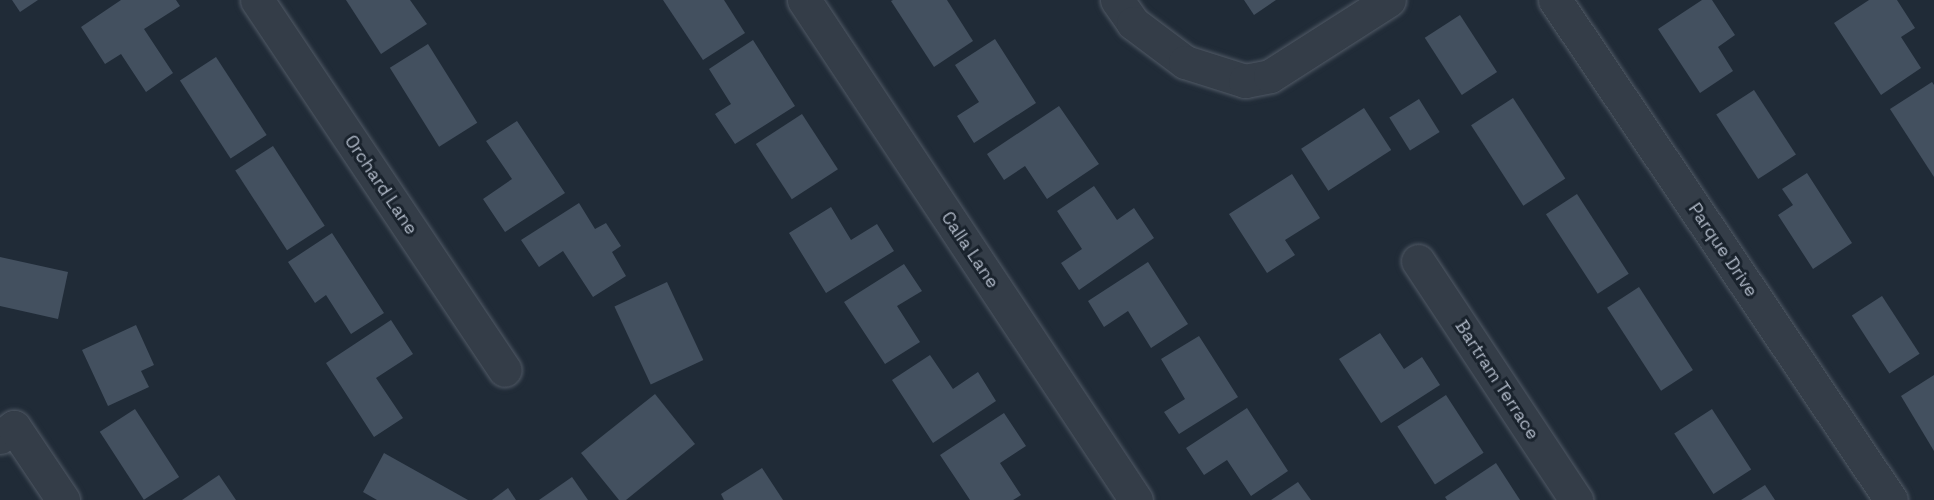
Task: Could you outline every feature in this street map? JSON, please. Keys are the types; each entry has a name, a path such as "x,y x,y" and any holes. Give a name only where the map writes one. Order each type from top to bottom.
{"street":[{"name":"Orchard Lane","path":"257,0 505,370"},
{"name":"Calla Lane","path":"804,0 1136,500"},
{"path":"1117,0 1133,23 1185,62 1245,81 1270,76 1389,0"},
{"name":"Parque Drive","path":"1555,0 1891,500"},
{"name":"Bartram Terrace","path":"1418,261 1576,500"},
{"path":"0,437 14,427 63,500"}],"building":[{"path":"12,0 38,0 20,12"},
{"path":"121,0 176,0 180,6 144,29 173,73 146,92 121,54 105,64 81,27"},
{"path":"346,0 410,0 427,24 381,54"},
{"path":"663,0 724,0 745,33 703,60"},
{"path":"947,0 973,41 934,67 891,1"},
{"path":"1244,0 1276,0 1254,15"},
{"path":"1702,0 1712,0 1735,35 1718,47 1733,71 1700,93 1658,29"},
{"path":"1869,0 1897,0 1915,28 1901,37 1921,68 1881,95 1834,23"},
{"path":"1460,15 1497,72 1462,95 1425,38"},
{"path":"995,39 1036,103 974,143 957,116 979,102 955,65"},
{"path":"753,40 795,106 735,144 715,114 731,104 709,69"},
{"path":"428,44 477,123 439,147 390,68"},
{"path":"216,57 267,135 231,158 180,80"},
{"path":"1932,82 1934,85 1934,177 1890,109"},
{"path":"1754,90 1796,155 1758,179 1716,115"},
{"path":"1513,98 1565,179 1523,206 1471,125"},
{"path":"1419,99 1440,132 1410,151 1389,118"},
{"path":"1059,106 1099,164 1047,199 1025,166 1004,180 987,154"},
{"path":"1364,108 1391,150 1328,191 1301,149"},
{"path":"802,114 838,169 792,199 756,144"},
{"path":"517,121 565,193 505,232 483,199 512,179 486,141"},
{"path":"273,146 325,226 287,250 235,171"},
{"path":"1807,173 1852,243 1813,269 1778,215 1793,205 1782,189"},
{"path":"1292,174 1320,218 1285,240 1295,255 1267,273 1229,214"},
{"path":"1094,186 1117,220 1134,208 1154,238 1079,290 1061,263 1082,249 1057,211"},
{"path":"1577,194 1629,274 1598,294 1546,214"},
{"path":"579,203 595,229 606,223 621,246 612,252 626,276 593,297 563,251 539,267 521,240"},
{"path":"831,207 851,240 877,224 894,251 826,293 789,233"},
{"path":"332,233 384,313 351,334 326,295 315,303 288,262"},
{"path":"0,257 68,272 58,319 0,306"},
{"path":"1148,262 1188,324 1151,348 1128,311 1104,327 1088,301"},
{"path":"904,264 922,291 897,306 920,342 885,364 844,302"},
{"path":"667,282 703,360 651,384 614,307"},
{"path":"1639,287 1693,370 1661,391 1607,308"},
{"path":"1882,296 1920,354 1889,373 1852,316"},
{"path":"391,320 413,354 376,378 403,418 374,437 326,363"},
{"path":"136,325 154,365 141,371 149,387 108,406 82,350"},
{"path":"1380,333 1404,369 1422,357 1440,385 1381,423 1339,359"},
{"path":"1199,336 1238,397 1179,434 1164,412 1185,399 1161,359"},
{"path":"930,355 953,389 978,372 996,401 933,443 892,380"},
{"path":"1934,375 1934,451 1901,396"},
{"path":"655,394 695,444 626,500 619,500 581,453"},
{"path":"1446,395 1484,453 1435,484 1397,427"},
{"path":"1247,408 1288,471 1251,496 1227,460 1204,475 1186,448"},
{"path":"135,409 179,477 144,500 100,432"},
{"path":"1712,409 1751,469 1713,494 1674,434"},
{"path":"1004,413 1026,446 1000,463 1021,495 1013,500 970,500 940,455"},
{"path":"384,453 468,500 377,500 363,492"},
{"path":"1496,463 1520,500 1447,500 1445,497"},
{"path":"762,468 783,500 724,500 721,494"},
{"path":"219,475 236,500 182,500"},
{"path":"572,477 588,500 539,500"},
{"path":"1298,482 1311,500 1271,500"},
{"path":"1765,485 1775,500 1741,500"},
{"path":"508,488 516,500 492,500"}]}
